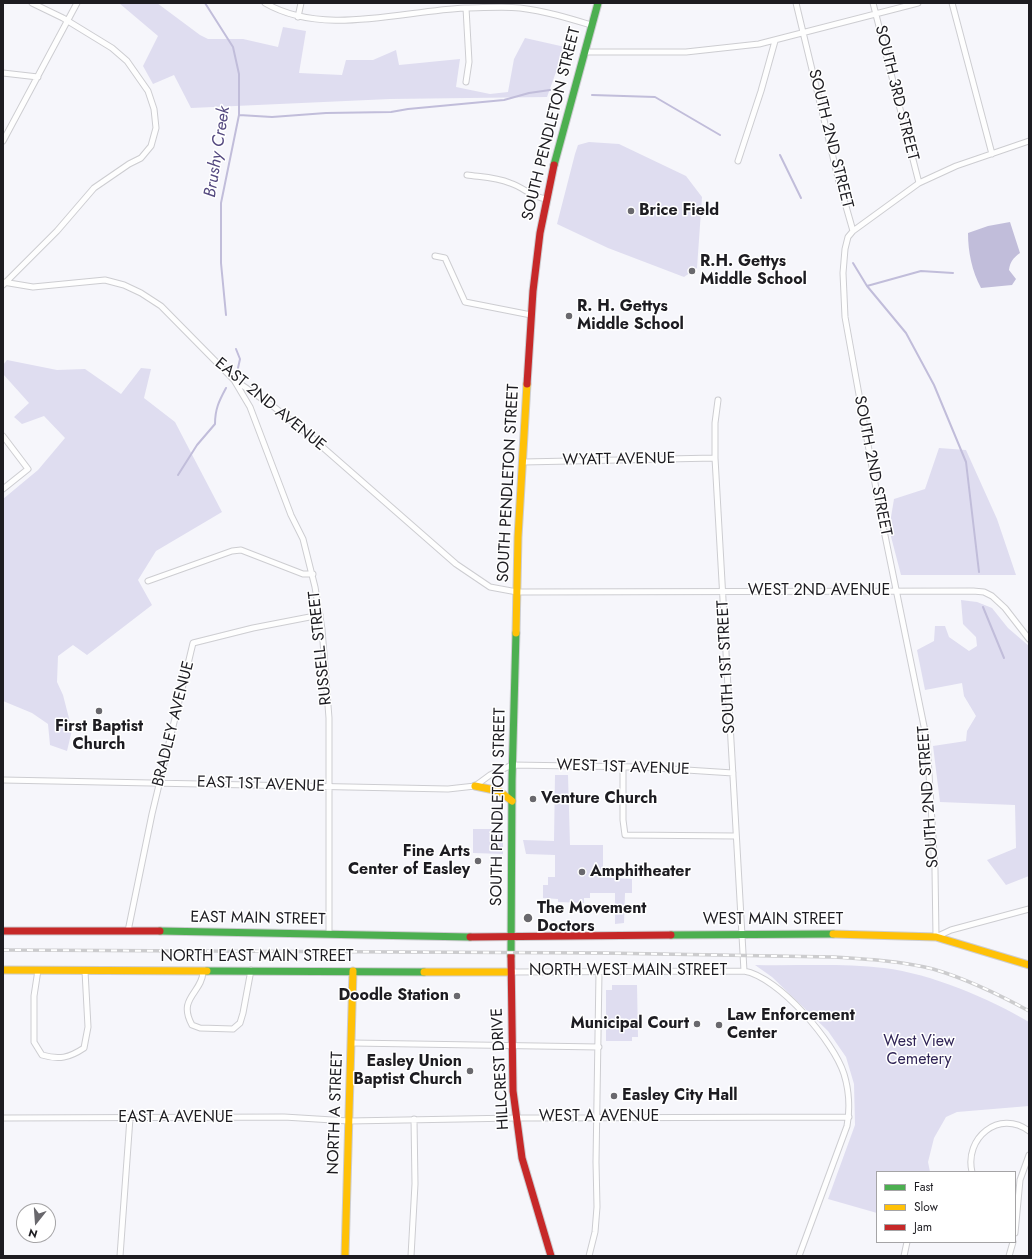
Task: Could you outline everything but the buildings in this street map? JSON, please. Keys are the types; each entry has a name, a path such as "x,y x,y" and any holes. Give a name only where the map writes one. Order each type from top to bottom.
{"main road":[{"name":"SOUTH PENDLETON STREET","path":"511,972 512,765 517,592 531,315 540,233 546,199 558,146 598,3"},
{"path":"475,786 499,791 512,801"},
{"name":"EAST MAIN STREET","path":"3,931 128,931 512,938"},
{"name":"WEST MAIN STREET","path":"512,938 804,933 936,937 1029,965"},
{"name":"NORTH EAST MAIN STREET","path":"3,970 203,972 251,970 511,972"},
{"name":"NORTH A STREET","path":"345,1256 353,971"},
{"name":"HILLCREST DRIVE","path":"511,972 511,1046 516,1118 522,1158 551,1256"}],"street":[{"path":"4,283 57,231 94,188 129,164 141,158 151,146 156,128 154,109 148,91 127,61 112,48 67,21 32,3"},
{"path":"3,141 77,3"},
{"path":"265,3 282,12 298,17 341,20 466,8 519,8 565,17 592,25"},
{"path":"298,17 301,3"},
{"name":"SOUTH 2ND STREET","path":"796,3 839,182 854,231 848,237 845,249 843,273 845,317 926,741 935,870 936,937"},
{"name":"SOUTH 3RD STREET","path":"873,3 919,183"},
{"path":"584,52 686,52 775,41 918,3"},
{"path":"952,3 992,154"},
{"path":"466,8 469,62 466,82"},
{"path":"738,161 761,91 775,41"},
{"path":"3,73 38,77"},
{"path":"854,231 919,183 947,170 1029,141"},
{"path":"467,175 503,180 516,185 535,197 546,199"},
{"path":"435,256 445,258 465,302 531,315"},
{"name":"EAST 2ND AVENUE","path":"4,283 33,287 105,280 124,285 162,306 233,379 274,407 303,430 461,568 490,587 517,592"},
{"name":"RUSSELL STREET","path":"233,379 250,407 283,495 303,538 320,616 329,718 328,934"},
{"name":"SOUTH 1ST STREET","path":"718,400 715,423 715,458 744,971"},
{"path":"3,436 28,469 3,489"},
{"name":"WYATT AVENUE","path":"523,462 715,458"},
{"path":"148,582 232,551 241,550 303,574 312,574"},
{"name":"WEST 2ND AVENUE","path":"517,592 896,590 984,592 1005,608 1029,639"},
{"name":"BRADLEY AVENUE","path":"128,931 160,782 193,643 253,628 320,616"},
{"name":"WEST 1ST AVENUE","path":"512,765 623,767 733,773"},
{"name":"EAST 1ST AVENUE","path":"3,780 448,789 475,786 490,775 512,765"},
{"path":"623,767 623,820 625,835 736,836"},
{"path":"936,937 951,930 1029,909"},
{"path":"38,970 34,996 34,1042 42,1055 64,1059 74,1055 84,1048 88,1027 86,971"},
{"path":"203,972 202,978 193,992 187,1006 188,1018 192,1025 200,1028 233,1029 240,1024 251,970"},
{"name":"NORTH WEST MAIN STREET","path":"511,972 744,971 754,972 765,978 790,999 828,1041 845,1075 850,1111 843,1138 799,1256"},
{"path":"589,1256 595,1232 597,1207 596,1118 599,1047 599,972"},
{"path":"352,1043 599,1047"},
{"name":"EAST A AVENUE","path":"3,1118 284,1117 349,1121"},
{"name":"WEST A AVENUE","path":"349,1121 516,1118 848,1117"},
{"path":"120,1256 130,1118"},
{"path":"411,1256 415,1184 414,1119"},
{"path":"972,1171 972,1150 981,1133 1002,1124 1024,1127 1029,1131"},
{"path":"1016,1222 1020,1180 1029,1155"},
{"path":"904,1256 907,1243"},
{"path":"1009,1256 1013,1243"}],"green space":[{"path":"119,3 157,3 200,35 208,39 243,39 278,47 283,27 306,31 299,73 342,75 346,60 373,60 396,50 399,65 460,59 456,87 490,94 508,92 514,59 525,38 565,47 547,97 390,99 191,108 174,75 153,84 143,66 158,36"},
{"name":"Brice Field","path":"589,142 619,144 686,176 702,197 697,268 684,277 608,248 557,224 578,145"},
{"path":"7,360 57,370 85,369 121,394 141,368 151,369 144,398 175,422 222,512 156,551 138,580 152,605 87,655 73,645 58,656 57,682 63,695 72,730 67,751 50,745 48,724 32,713 3,701 3,499 38,470 65,438 44,416 22,424 14,417 29,403 3,374 3,365"},
{"path":"939,448 966,450 997,519 1016,575 901,575 889,529 894,499 925,489"},
{"path":"961,600 977,602 992,608 1008,628 1029,646 1029,876 1006,885 987,860 1016,848 1015,805 940,802 933,746 966,741 967,731 976,716 964,696 962,683 925,690 917,650 934,641 935,626 945,626 949,637 969,651 977,646 976,637 963,624"},
{"path":"555,775 568,775 570,845 603,845 603,872 607,872 611,878 632,879 632,893 625,893 624,923 615,924 615,893 590,893 590,898 584,898 584,903 558,902 558,899 543,898 543,885 548,885 548,877 555,877 555,855 526,854 523,840 554,841"},
{"path":"473,829 503,829 503,854 473,853"},
{"name":"West View Cemetery","path":"755,965 868,966 902,971 940,981 996,1004 1029,1022 1029,1106 957,1112 946,1117 934,1138 928,1162 930,1171 876,1171 876,1213 828,1199 855,1125 854,1084 846,1057 828,1031 772,977"},
{"path":"612,985 637,985 638,1037 632,1037 632,1041 606,1041 606,990 612,990"}],"shaded area":[{"path":"1010,222 1020,253 1012,260 1009,270 1016,279 1012,285 981,288 971,261 968,233 988,226"}],"waterway":[{"name":"Brushy Creek","path":"205,3 233,47 239,74 239,115 221,203 221,263 226,315"},
{"path":"239,115 272,117 326,113 391,112 504,100 529,93 557,89"},
{"path":"592,95 655,97 720,135"},
{"path":"780,155 801,198"},
{"path":"853,263 867,286 906,333 934,385 966,462 979,572"},
{"path":"867,286 921,271 953,273"},
{"name":"Brushy Creek","path":"236,349 240,359 238,368"},
{"name":"Brushy Creek","path":"178,475 197,445 215,424 218,405 226,388"},
{"path":"983,607 1004,658"}],"railway":[{"path":"3,950 603,953 832,957 895,962 933,969 982,987 1029,1011"}],"traffic: fast":[{"path":"554,165 598,3"},
{"path":"511,956 512,780 516,633"},
{"path":"160,931 470,937"},
{"path":"671,935 833,934"},
{"path":"207,971 424,972"}],"traffic: slow":[{"path":"516,633 518,537 527,384"},
{"path":"475,786 499,791 512,801"},
{"path":"833,934 936,937 1029,965"},
{"path":"3,970 207,971"},
{"path":"345,1256 353,971"},
{"path":"424,972 511,972"}],"traffic: jam":[{"path":"527,384 533,291 540,233 554,165"},
{"path":"3,931 160,931"},
{"path":"470,937 671,935"},
{"path":"511,956 513,1091 522,1158 551,1256"}],"place":[{"name":"Brice Field","path":"631,211"},
{"name":"R.H. Gettys Middle School","path":"692,271"},
{"name":"R. H. Gettys Middle School","path":"569,316"},
{"name":"First Baptist Church","path":"99,711"},
{"name":"Venture Church","path":"533,799"},
{"name":"Fine Arts Center of Easley","path":"478,861"},
{"name":"Amphitheater","path":"582,872"},
{"name":"The Movement Doctors","path":"528,918"},
{"name":"Doodle Station","path":"457,996"},
{"name":"Municipal Court","path":"697,1024"},
{"name":"Law Enforcement Center","path":"719,1025"},
{"name":"Easley Union Baptist Church","path":"470,1071"},
{"name":"Easley City Hall","path":"614,1096"}]}
